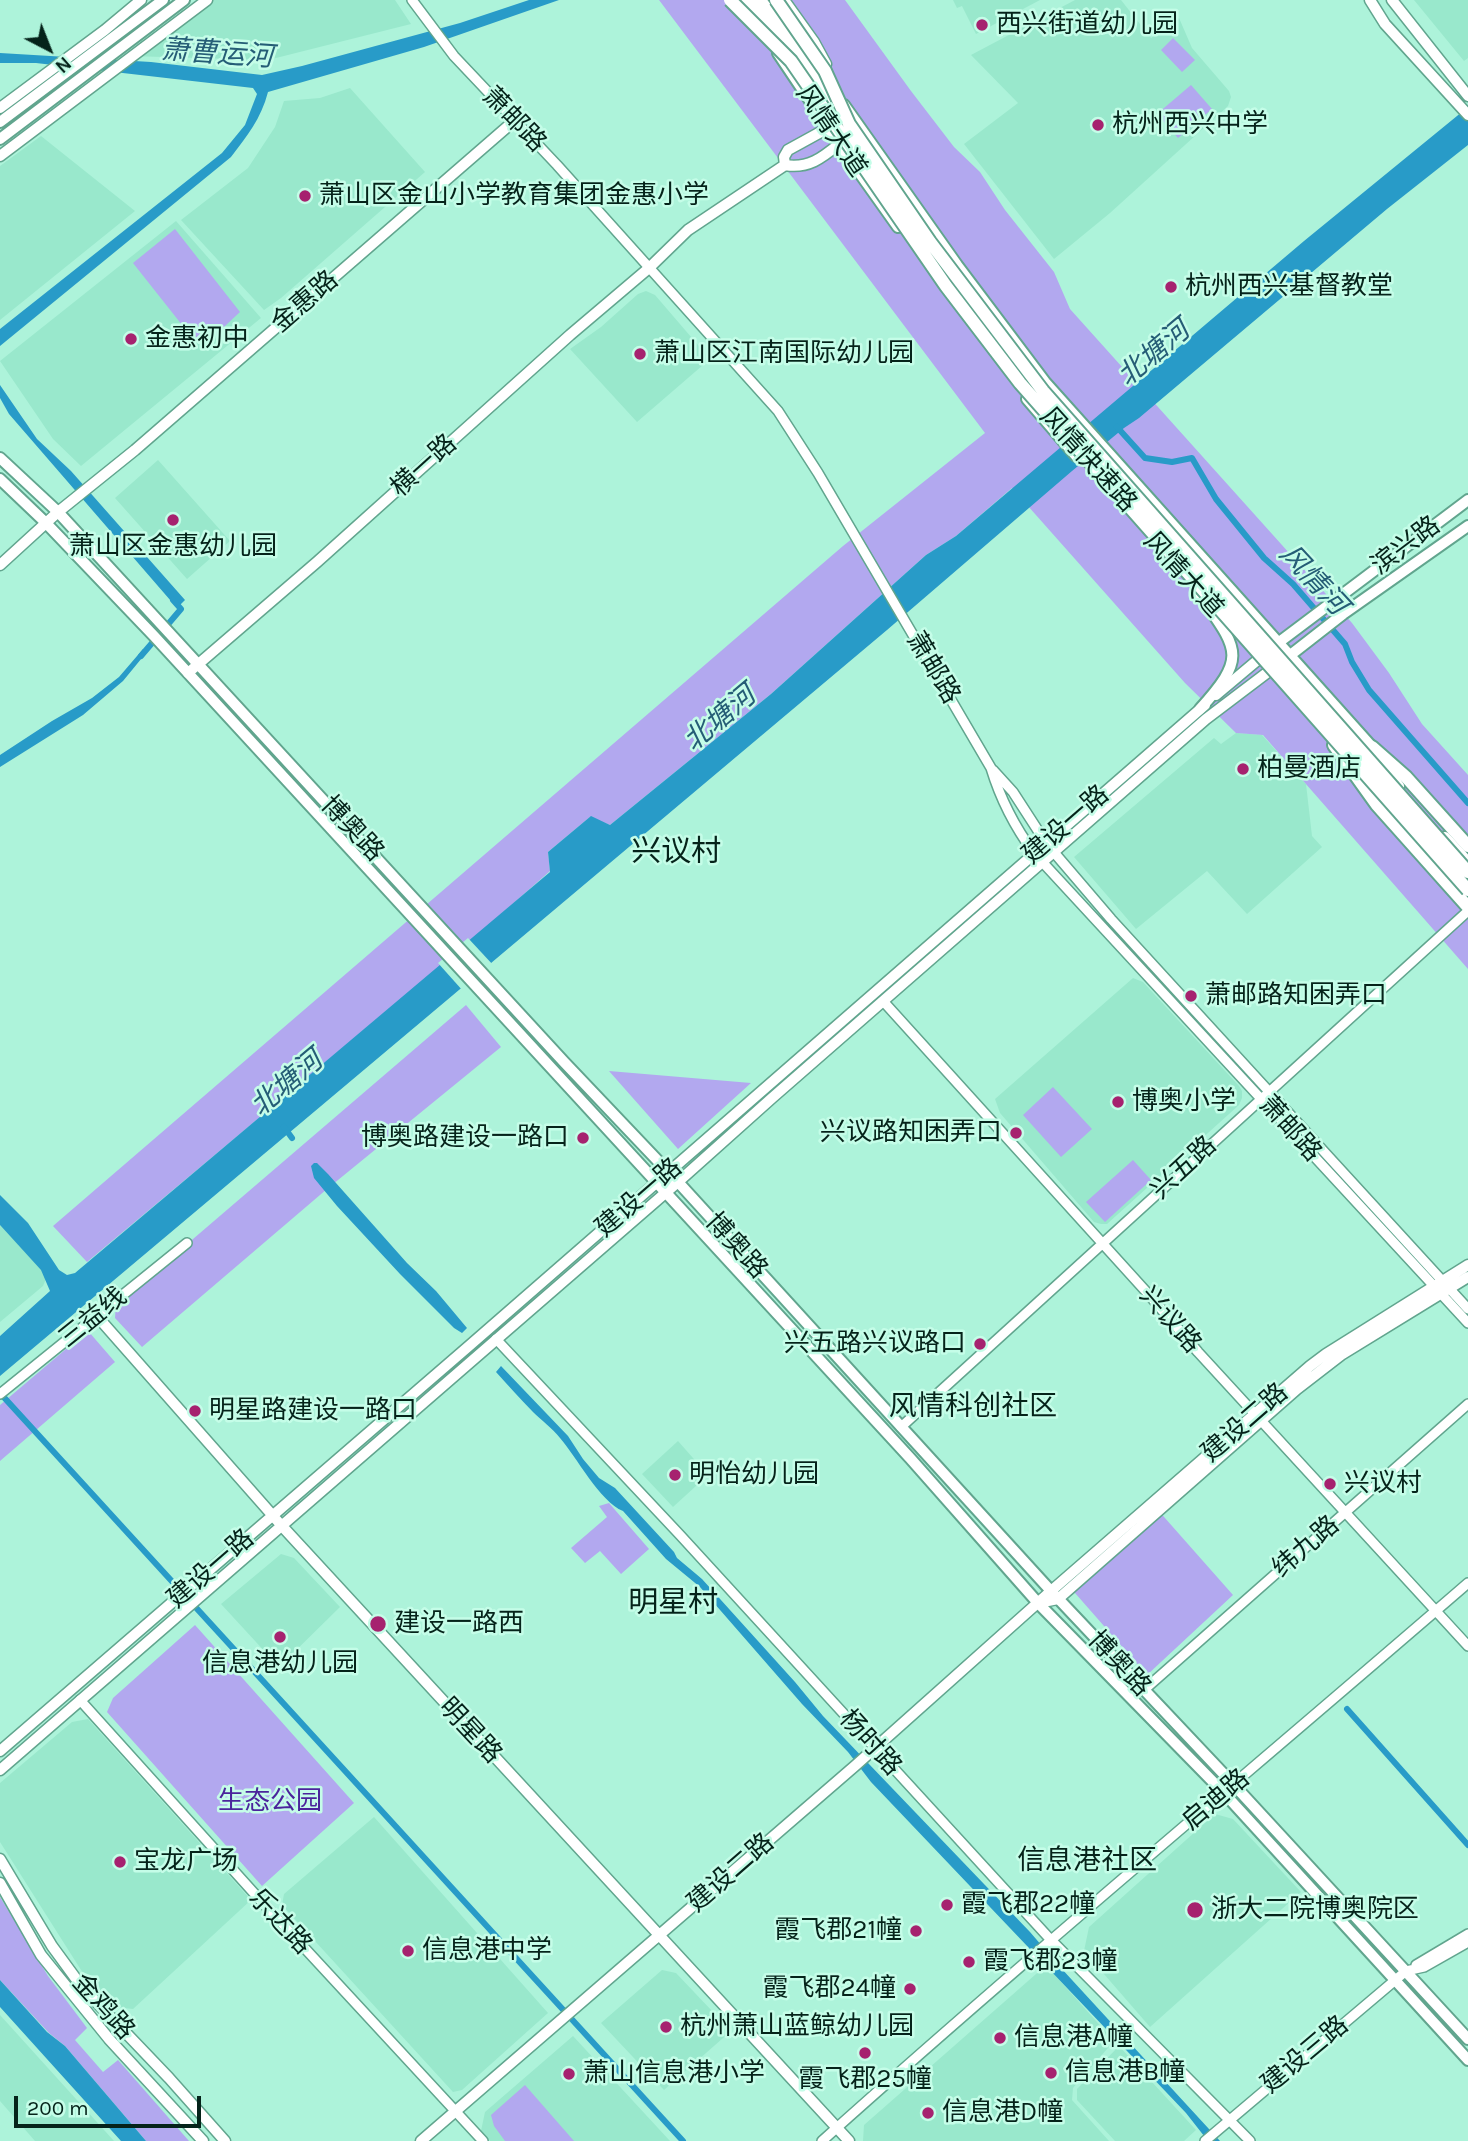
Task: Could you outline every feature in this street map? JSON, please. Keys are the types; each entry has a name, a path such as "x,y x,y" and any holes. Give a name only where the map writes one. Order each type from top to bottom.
{"highway":[{"path":"730,0 791,61"},
{"name":"风情快速路","path":"747,0 946,285 1020,383 1468,890"},
{"name":"风情快速路","path":"760,0 854,123 951,270 1043,391 1468,872"},
{"path":"776,0 825,71 854,123"},
{"path":"1334,745 1377,805 1468,909"},
{"path":"1372,747 1406,777 1465,842"}],"main road":[{"path":"0,108 141,0"},
{"path":"0,122 163,0"},
{"path":"0,156 207,0"},
{"name":"风情大道","path":"739,0 979,339 1052,429 1334,745 1468,901"},
{"name":"风情大道","path":"769,0 854,123 1045,382 1372,747 1395,781 1468,862"},
{"path":"784,0 814,42 854,123"},
{"path":"1370,0 1385,24 1468,115"},
{"path":"1392,0 1468,96"},
{"path":"0,139 184,1"},
{"name":"金惠路","path":"0,565 58,512 135,450 514,121"},
{"path":"828,128 788,150 784,157 785,165 796,167 808,164 820,159 839,144"},
{"name":"横一路","path":"188,673 649,268 688,230 785,165"},
{"name":"博奥路","path":"0,458 58,512 564,1062 678,1182 1054,1595 1468,2039"},
{"name":"博奥路","path":"0,479 157,639 910,1458 1038,1603 1224,1793 1468,2060"},
{"name":"滨兴路","path":"1278,643 1468,500"},
{"path":"1449,514 1468,509"},
{"name":"滨兴路","path":"1268,672 1343,614 1468,526"},
{"path":"1199,709 1230,672 1232,658 1232,645 1227,633 1200,595"},
{"name":"建设一路","path":"0,1751 1278,643"},
{"name":"建设一路","path":"0,1770 678,1182 1206,719 1268,672"},
{"name":"兴议路","path":"875,992 883,1001"},
{"name":"建设二路","path":"1054,1595 1257,1417 1468,1265"},
{"name":"建设二路","path":"1441,1287 1468,1276"},
{"name":"明星路","path":"96,1315 272,1516 849,2141"},
{"path":"1038,1603 1054,1595"},
{"name":"建设二路","path":"421,2141 856,1765 1038,1603"},
{"name":"金鸡路","path":"0,1859 52,1946 82,1987 225,2141"},
{"name":"金鸡路","path":"0,1883 41,1955 109,2039 203,2141"}],"street":[{"name":"萧邮路","path":"412,0 449,49 778,411 807,455 992,768 999,797 1023,838 1034,853 1264,1094"},
{"path":"992,768 1013,793 1045,843 1264,1094 1441,1287 1468,1323"},
{"name":"兴五路","path":"901,1427 1468,909"},
{"name":"兴议路","path":"883,1001 1257,1417 1468,1646"},
{"name":"三益线","path":"0,1394 187,1242"},
{"path":"1441,1287 1468,1309"},
{"name":"杨时路","path":"496,1339 680,1535 871,1751 1047,1942 1250,2141"},
{"name":"纬九路","path":"1144,1690 1468,1404"},
{"name":"启迪路","path":"822,2141 1047,1942 1468,1583"},
{"name":"乐达路","path":"80,1700 483,2141"},
{"name":"建设三路","path":"1205,2141 1395,1979 1468,1934"},
{"name":"建设三路","path":"1406,1971 1424,1967 1468,1942"}],"shaded area":[{"path":"210,0 395,0 411,24 268,60 129,56"},
{"name":"西兴街道幼儿园","path":"953,0 1040,0 976,34 962,6 957,8"},
{"name":"杭州西兴中学","path":"1075,0 1121,0 1151,38 1179,18 1192,48 1229,91 1231,97 1228,106 1110,213 1054,259 964,144 1018,103 971,55"},
{"path":"1414,0 1468,0 1468,58 1464,61"},
{"name":"萧山区金山小学教育集团金惠小学","path":"350,88 425,172 264,310 181,220 248,168 275,127 284,101 320,98"},
{"path":"41,136 135,211 0,320 0,166"},
{"name":"金惠初中","path":"176,221 261,318 81,466 53,439 0,361"},
{"name":"萧山区江南国际幼儿园","path":"646,291 655,295 710,359 637,422 570,349 601,327 638,294"},
{"name":"萧山区金惠幼儿园","path":"158,460 230,541 187,579 115,498"},
{"path":"1236,733 1262,735 1306,784 1312,836 1322,847 1247,914 1207,871 1136,929 1074,857 1214,738 1221,744"},
{"name":"博奥小学","path":"1133,978 1143,982 1239,1086 1242,1098 1239,1105 1107,1224 1101,1224 1094,1222 1000,1113 995,1099"},
{"path":"0,1225 42,1270 46,1279 43,1286 0,1322"},
{"name":"明怡幼儿园","path":"678,1441 708,1475 673,1507 642,1474"},
{"name":"信息港幼儿园","path":"281,1554 294,1558 340,1607 279,1667 221,1604"},
{"name":"宝龙广场","path":"88,1719 251,1900 133,2009 115,2007 81,1970 0,1842 0,1783 72,1722"},
{"name":"浙大二院博奥院区","path":"1215,1814 1233,1819 1301,1892 1150,2027 1084,1951 1089,1927"},
{"name":"信息港中学","path":"374,1817 548,2013 462,2090 453,2092 282,1905 284,1894"},
{"path":"1044,1967 1053,1973 1114,2041 1073,2088 1072,2100 1109,2141 863,2141 864,2125"},
{"name":"杭州萧山蓝鲸幼儿园","path":"662,1970 676,1973 731,2031 664,2090 601,2023"},
{"path":"0,2015 114,2141 35,2141 0,2101"},
{"name":"萧山信息港小学","path":"573,2036 670,2141 490,2141 481,2131 485,2112"},
{"path":"1119,2046 1196,2130 1184,2141 1115,2141 1077,2100 1077,2089"}],"green space":[{"path":"659,0 845,0 954,147 980,172 1005,210 1054,272 1070,309 1352,623 1422,724 1468,775 1468,969 1263,735 1236,733 1185,683 1012,488 956,536 926,555 771,694 610,825 590,817 548,852 550,871 87,1262 53,1226 843,546 985,433"},
{"path":"1173,38 1195,60 1182,72 1161,50"},
{"path":"1191,85 1212,109 1178,138 1157,114"},
{"path":"175,229 240,312 211,339 203,341 190,335 133,263"},
{"path":"466,1005 501,1047 327,1189 142,1347 115,1318 116,1305"},
{"path":"609,1071 751,1083 678,1149"},
{"path":"1053,1087 1092,1129 1061,1157 1023,1115"},
{"path":"1133,1160 1151,1180 1105,1222 1086,1202"},
{"path":"89,1332 115,1362 0,1461 0,1405"},
{"path":"609,1503 649,1549 621,1574 600,1551 585,1563 571,1548 607,1517 599,1506"},
{"path":"1157,1509 1233,1595 1147,1675 1068,1585"},
{"name":"生态公园","path":"195,1625 354,1803 262,1886 107,1712 113,1698"},
{"path":"0,1897 48,1976 87,2028 75,2040 103,2072 118,2060 189,2141 146,2141 65,2046 49,2033 0,1980"},
{"path":"525,2085 574,2141 505,2141 494,2126 491,2115"}],"water":[{"path":"529,0 559,0 424,47 268,92 257,119 231,157 0,346 0,329 222,153 245,125 257,94 253,88 36,63 0,63 0,53 151,62 262,75 460,23"},
{"path":"1468,107 1468,145 1072,471 887,630 0,1376 0,1336 50,1291 41,1270 0,1225 0,1195 28,1223 59,1270 67,1275 75,1273 550,872 548,852 591,816 610,825 771,694 926,555 956,536 1304,241"},
{"path":"0,385 37,439 71,471 185,600 177,608 9,414 0,398"},
{"path":"143,649 146,653 123,681 83,715 0,767 0,755 92,698 119,677"},
{"path":"314,1163 328,1174 407,1263 436,1291 467,1328 462,1333 400,1274 337,1206 314,1178 311,1166"},
{"path":"501,1366 568,1436 599,1478 615,1488 677,1558 702,1579 823,1716 1030,1932 1220,2141 1208,2141 1186,2113 871,1782 848,1752 802,1704 700,1587 666,1559 623,1511 606,1498 557,1434 496,1372"},
{"path":"0,1980 47,2032 65,2046 146,2141 121,2141 0,2007"}],"pier":[{"path":"468,938 494,966 463,991 438,963"}],"waterway":[{"name":"风情河","path":"1117,427 1145,458 1172,462 1192,458 1216,499 1264,558 1293,584 1345,644 1352,662 1369,690 1468,803"},
{"path":"141,656 181,609 173,600"},
{"name":"北塘河","path":"284,1127 292,1138"},
{"path":"0,1393 683,2141"},
{"path":"1347,1709 1468,1845"}],"place":[{"name":"西兴街道幼儿园","path":"982,25"},
{"name":"杭州西兴中学","path":"1098,125"},
{"name":"萧山区金山小学教育集团金惠小学","path":"305,196"},
{"name":"杭州西兴基督教堂","path":"1171,287"},
{"name":"金惠初中","path":"131,339"},
{"name":"萧山区江南国际幼儿园","path":"640,354"},
{"name":"萧山区金惠幼儿园","path":"173,520"},
{"name":"柏曼酒店","path":"1243,769"},
{"name":"萧邮路知困弄口","path":"1191,996"},
{"name":"博奥小学","path":"1118,1102"},
{"name":"兴议路知困弄口","path":"1016,1133"},
{"name":"博奥路建设一路口","path":"583,1138"},
{"name":"兴五路兴议路口","path":"980,1344"},
{"name":"明星路建设一路口","path":"195,1411"},
{"name":"明怡幼儿园","path":"675,1475"},
{"name":"兴议村","path":"1330,1484"},
{"name":"建设一路西","path":"378,1624"},
{"name":"信息港幼儿园","path":"280,1637"},
{"name":"宝龙广场","path":"120,1862"},
{"name":"霞飞郡22幢","path":"947,1905"},
{"name":"浙大二院博奥院区","path":"1195,1910"},
{"name":"霞飞郡21幢","path":"916,1931"},
{"name":"信息港中学","path":"408,1951"},
{"name":"霞飞郡23幢","path":"969,1962"},
{"name":"霞飞郡24幢","path":"910,1989"},
{"name":"杭州萧山蓝鲸幼儿园","path":"666,2027"},
{"name":"信息港A幢","path":"1000,2038"},
{"name":"霞飞郡25幢","path":"865,2053"},
{"name":"信息港B幢","path":"1051,2073"},
{"name":"萧山信息港小学","path":"569,2074"},
{"name":"信息港D幢","path":"928,2113"}],"district":[{"name":"兴议村","path":"676,852"},
{"name":"风情科创社区","path":"973,1407"},
{"name":"明星村","path":"673,1603"},
{"name":"信息港社区","path":"1087,1861"}],"water label":[{"name":"萧曹运河","path":"217,54"}]}
